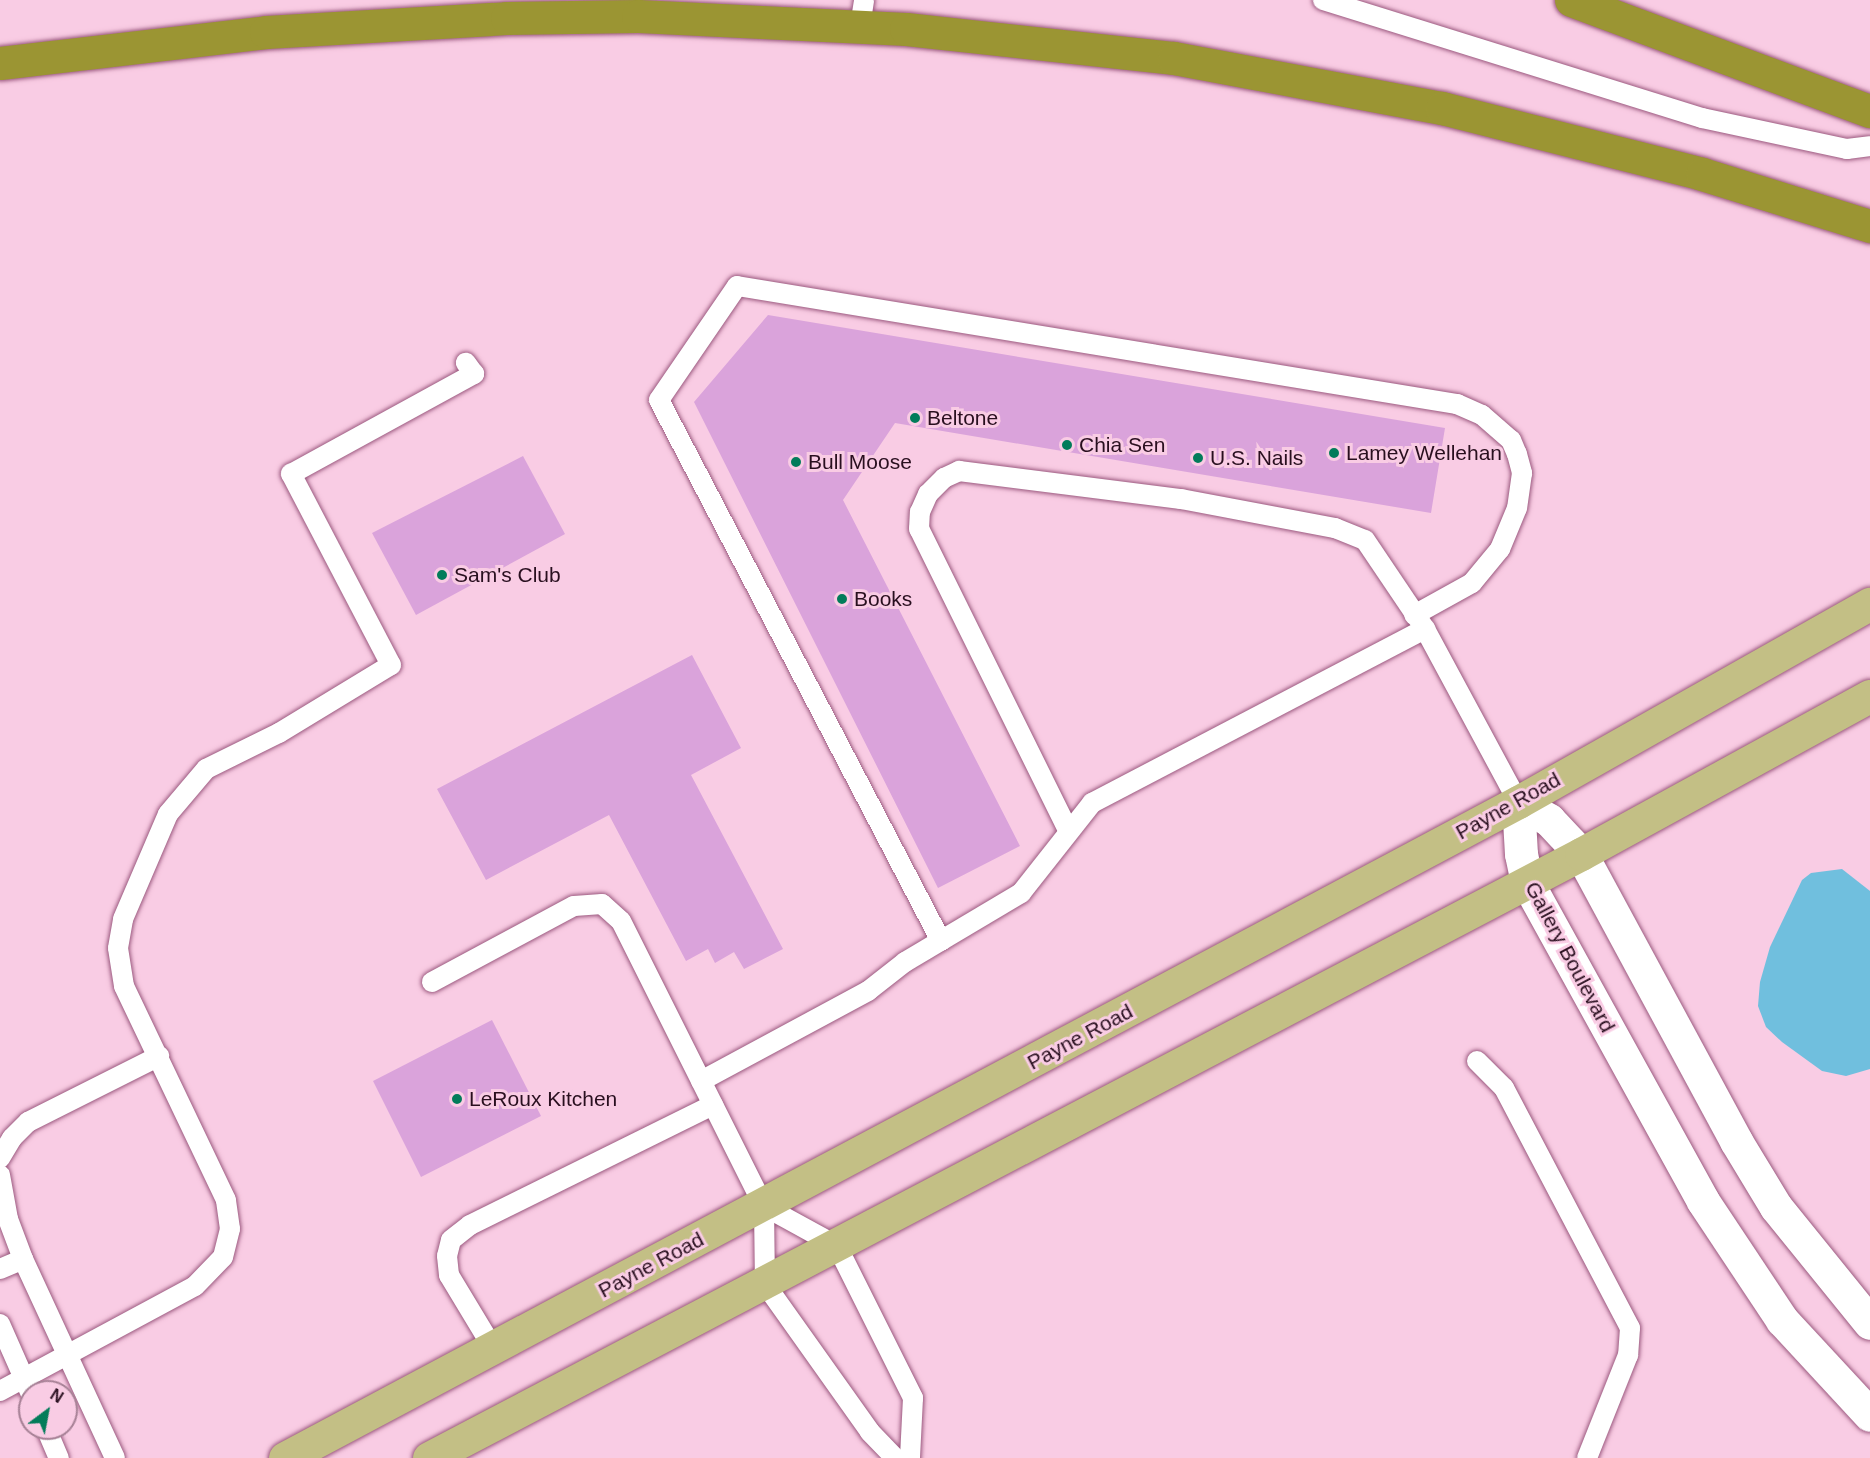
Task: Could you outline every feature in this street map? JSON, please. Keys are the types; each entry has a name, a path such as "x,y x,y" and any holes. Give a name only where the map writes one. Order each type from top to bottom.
{"highway":[{"path":"1571,0 1870,111"},
{"path":"0,63 266,32 496,18 862,13 1163,57 1328,85 1570,137 1870,226"}],"main road":[{"name":"Payne Road","path":"285,1458 764,1206 1518,802 1870,604"},
{"path":"429,1458 765,1284 1581,854 1866,701"}],"street":[{"path":"1518,802 1549,820 1581,854 1736,1141 1776,1207 1870,1323"},
{"name":"Gallery Boulevard","path":"1518,802 1521,854 1527,882 1738,1259 1782,1320 1870,1415"}],"lane":[{"path":"1323,0 1702,118 1846,150 1870,146"},
{"path":"701,1081 868,991 941,941 1021,893 1068,830 1092,803 1420,622 1472,583 1500,549 1517,508 1522,473 1511,440 1482,415 1457,404 737,286 659,400 941,941"},
{"path":"34,1380 67,1355 195,1286 214,1270 227,1244 230,1230 226,1200 124,986 118,948 130,896 168,814 206,769 279,733 391,665 291,474 474,374 466,363"},
{"path":"1068,830 919,529 920,512 928,494 944,478 959,471 980,471 1181,499 1335,528 1365,540 1420,622 1518,802"},
{"path":"432,982 574,906 602,904 621,921 764,1206 765,1284 870,1432 895,1458"},
{"path":"0,1158 12,1138 28,1122 159,1056"},
{"path":"1477,1061 1504,1088 1630,1328 1628,1355 1587,1458"},
{"path":"493,1348 449,1275 447,1256 451,1240 470,1225 713,1106"},
{"path":"0,1175 8,1219 23,1259 115,1458"},
{"path":"764,1206 837,1246 913,1398 910,1458"},
{"path":"0,1269 23,1259"},
{"path":"0,1324 25,1380"},
{"path":"0,1391 18,1387"},
{"path":"51,1440 59,1458"}],"water":[{"path":"1842,869 1870,891 1870,1069 1846,1076 1822,1071 1782,1042 1766,1027 1758,1006 1760,982 1770,947 1802,880 1811,873"}],"building":[{"path":"768,315 1445,428 1431,513 895,423 843,500 1020,846 938,888 694,402"},
{"name":"Sam's Club","path":"523,456 565,534 416,615 372,533"},
{"path":"692,655 741,748 691,775 783,949 744,969 734,952 715,963 708,949 686,961 609,815 486,880 437,789"},
{"name":"LeRoux Kitchen","path":"492,1020 541,1116 421,1177 373,1081"}],"place":[{"name":"Beltone","path":"915,418"},
{"name":"Chia Sen","path":"1067,445"},
{"name":"Lamey Wellehan","path":"1334,453"},
{"name":"U.S. Nails","path":"1198,458"},
{"name":"Bull Moose","path":"796,462"},
{"name":"Sam's Club","path":"442,575"},
{"name":"Books","path":"842,599"},
{"name":"LeRoux Kitchen","path":"457,1099"}]}
